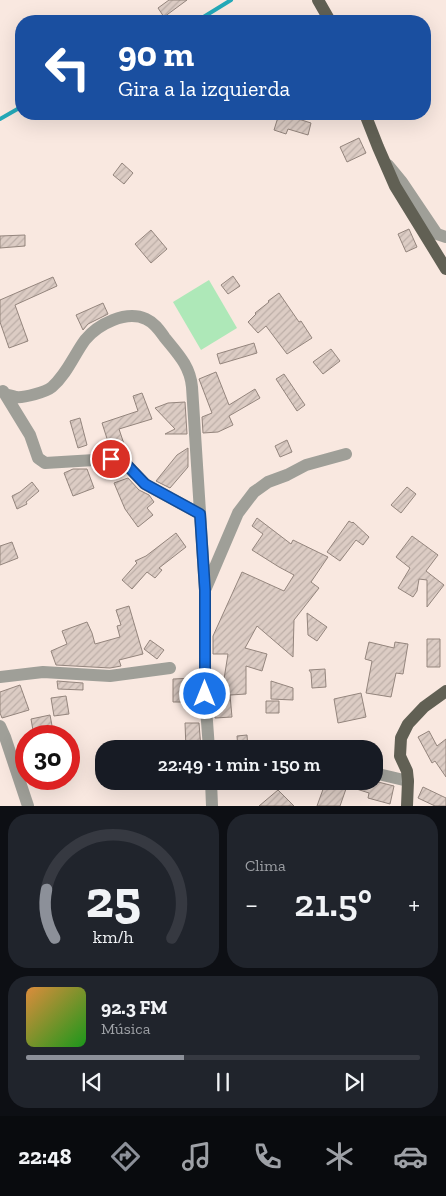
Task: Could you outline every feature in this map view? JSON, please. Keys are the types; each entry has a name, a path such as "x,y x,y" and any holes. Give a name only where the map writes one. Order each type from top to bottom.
{"main road":[{"path":"318,0 327,15"},
{"path":"367,120 395,186 446,269"},
{"path":"407,806 408,781 407,771 400,756 401,738 408,724 424,707 446,691"}],"street":[{"path":"383,160 402,182 437,234 446,237"},
{"path":"3,390 17,397 28,396 51,388 68,367 92,331 104,324 128,316 138,316 148,320 157,327 187,367 191,376 205,590 205,694 208,740"},
{"path":"3,390 30,435 38,458 45,463 111,459 124,462 145,484 200,514"},
{"path":"205,590 238,513 254,492 268,482 306,465 346,454"},
{"path":"0,677 43,672 110,676 170,668"},
{"path":"0,726 28,806"},
{"path":"383,775 408,781"},
{"path":"211,790 212,806"}],"green space":[{"path":"209,280 237,328 201,350 173,302"}],"building":[{"path":"169,0 187,0 167,15 163,15 158,8"},
{"path":"277,120 302,120 311,123 308,135 288,129 286,134 274,130"},
{"path":"359,138 366,153 347,162 340,147"},
{"path":"122,163 133,173 124,184 113,175"},
{"path":"409,229 417,247 406,252 398,234"},
{"path":"151,230 167,249 151,263 135,244"},
{"path":"25,235 25,246 0,248 0,236"},
{"path":"233,276 240,286 228,294 221,285"},
{"path":"53,277 57,286 15,305 28,341 9,348 0,322 0,300"},
{"path":"279,293 312,338 287,354 266,326 258,333 248,322 255,313"},
{"path":"103,303 108,314 88,324 83,330 76,315"},
{"path":"254,343 257,353 220,364 217,354"},
{"path":"331,349 340,361 323,374 313,362"},
{"path":"216,372 229,405 255,389 260,398 229,416 233,425 218,432 203,433 202,417 212,413 199,379"},
{"path":"284,374 305,405 297,411 276,379"},
{"path":"142,393 152,419 119,429 126,450 119,452 111,451 102,423 138,411 133,396"},
{"path":"185,402 187,434 165,434 175,429 155,408 168,403"},
{"path":"80,418 87,445 78,448 70,421"},
{"path":"287,440 292,452 280,457 275,446"},
{"path":"188,448 188,467 170,488 156,481 177,455"},
{"path":"73,469 87,469 94,488 73,496 64,473"},
{"path":"128,478 139,490 149,495 154,502 147,508 153,515 138,527 125,509 114,483"},
{"path":"32,482 39,491 26,502 27,504 17,509 12,496"},
{"path":"407,487 416,494 401,513 391,505"},
{"path":"257,518 291,544 293,540 328,557 311,582 319,588 294,620 293,657 257,626 245,648 267,654 262,671 246,666 246,694 230,695 232,717 215,718 213,680 224,679 228,654 213,654 213,636 242,572 284,591 294,575 252,550 263,534 252,526"},
{"path":"349,521 353,522 369,537 363,545 356,540 340,561 327,552"},
{"path":"176,533 186,547 159,568 162,570 155,578 147,572 132,589 122,580 137,563 135,561 146,556"},
{"path":"412,536 438,555 426,571 444,585 427,607 427,580 419,579 417,591 413,597 398,588 410,568 396,557"},
{"path":"12,542 18,558 0,565 0,546"},
{"path":"129,606 143,654 119,660 121,666 110,668 56,665 51,651 67,644 62,631 87,622 95,644 120,637 117,626 121,625 116,610"},
{"path":"307,613 327,627 317,641 308,635"},
{"path":"427,639 440,639 440,667 427,667"},
{"path":"150,640 164,650 157,659 144,649"},
{"path":"369,642 394,648 395,642 408,644 403,674 396,673 391,697 366,693 372,661 365,659"},
{"path":"325,669 326,687 312,688 309,670"},
{"path":"197,678 197,702 173,702 173,679"},
{"path":"57,681 83,683 83,690 58,689"},
{"path":"271,681 293,688 293,700 271,699"},
{"path":"20,685 29,710 2,718 0,713 0,692"},
{"path":"361,693 366,717 338,723 334,699"},
{"path":"66,696 69,714 54,716 51,698"},
{"path":"266,701 279,701 279,713 266,713"},
{"path":"50,715 52,725 32,725 31,719"},
{"path":"185,723 199,723 200,740 186,740"},
{"path":"429,731 437,746 446,739 446,777 435,761 432,763 418,737"},
{"path":"247,735 247,740 237,740 237,736"},
{"path":"383,783 394,786 390,804 368,798 369,793 360,790 383,790"},
{"path":"423,787 446,798 446,806 435,806 418,798"},
{"path":"278,790 294,806 259,806"},
{"path":"323,790 346,790 340,806 317,806"}],"waterway":[{"path":"207,15 231,0"},
{"path":"0,119 15,110"}],"route":[{"path":"111,459 124,462 145,484 200,514 205,590 205,694"}]}
